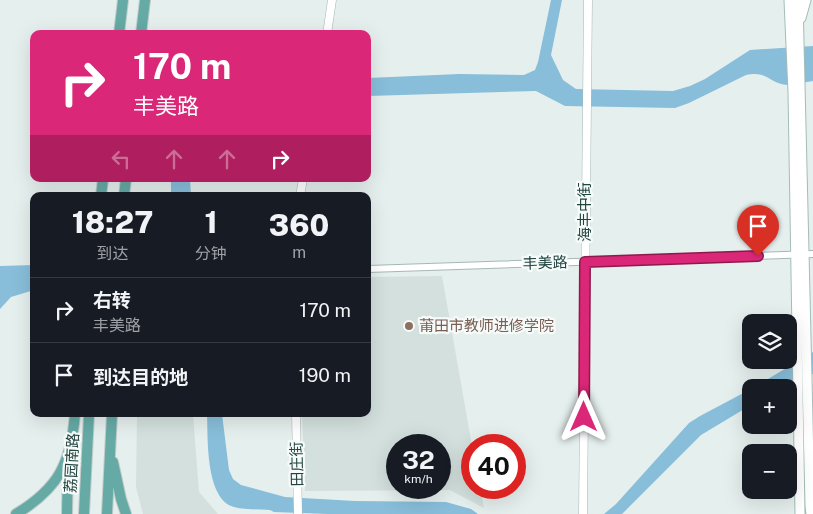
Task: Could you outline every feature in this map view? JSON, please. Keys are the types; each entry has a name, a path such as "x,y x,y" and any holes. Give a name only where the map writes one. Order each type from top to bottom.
{"main road":[{"path":"119,30 123,0"},
{"path":"141,30 145,0"},
{"path":"782,0 790,19"},
{"path":"789,0 797,92 804,254 803,394 811,514"},
{"path":"797,92 798,0"},
{"path":"799,23 806,0"},
{"path":"800,514 803,394"},
{"path":"16,514 43,496 56,480 66,460 74,417"},
{"name":"荔园南路","path":"84,514 90,417"},
{"path":"107,514 112,417"},
{"path":"110,447 126,514"},
{"path":"67,514 68,452"}],"street":[{"path":"328,30 332,0"},
{"name":"海丰中街","path":"583,514 588,0"},
{"name":"丰美路","path":"371,269 804,254"},
{"name":"田庄街","path":"296,417 298,514"}],"shaded area":[{"path":"442,276 470,434 461,434 461,496 451,491 451,434 386,434 386,490 305,491 302,417 371,417 371,277"},
{"path":"137,417 193,417 199,492 218,514 143,514 136,487"},
{"path":"467,499 482,499 484,508"}],"water":[{"path":"551,0 562,0 551,55 563,80 576,89 673,91 705,79 750,50 813,46 813,81 788,85 759,74 746,75 675,108 565,106 536,91 371,96 371,78 459,74 524,75 535,70"},
{"path":"171,182 190,182 191,192 171,192"},
{"path":"30,265 30,291 11,297 0,309 0,266"},
{"path":"813,352 813,374 797,382 797,379 768,379 785,369 797,369 797,362"},
{"path":"742,394 742,410 701,435 622,514 604,514 616,504 689,423"},
{"path":"207,417 222,417 229,470 233,479 241,485 285,497 355,501 446,502 471,509 478,514 328,514 274,512 234,507 225,502 218,492 213,480 208,451"}],"place":[{"name":"莆田市教师进修学院","path":"409,326"}],"route":[{"path":"584,417 585,262 758,256"}]}
